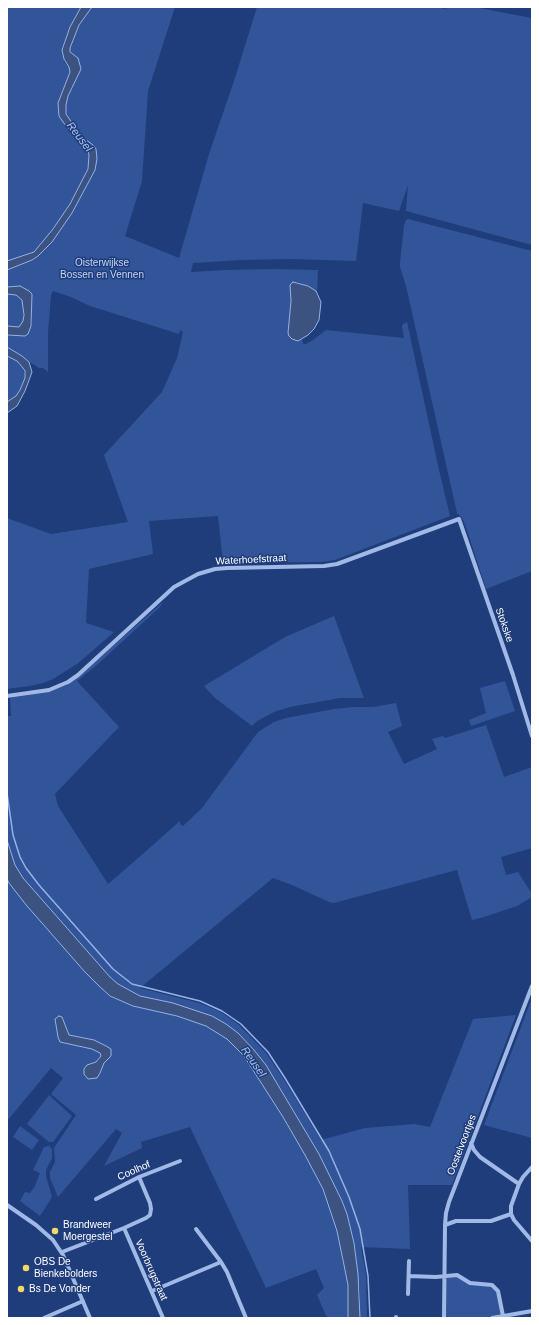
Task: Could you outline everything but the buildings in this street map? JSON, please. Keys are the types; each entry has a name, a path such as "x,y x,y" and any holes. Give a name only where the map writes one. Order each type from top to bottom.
{"street":[{"name":"Waterhoefstraat","path":"7,696 49,690 68,682 78,675 174,587 198,574 215,569 228,568 324,566 337,564 459,520"},
{"name":"Stokske","path":"459,520 513,675 532,736"},
{"name":"Oostelvoortjes","path":"444,1318 446,1213 471,1143 532,986"},
{"path":"471,1143 474,1150 480,1157 519,1184"},
{"name":"Coolhof","path":"96,1200 139,1177 180,1161"},
{"path":"532,1167 519,1184 511,1206 514,1220 532,1241"},
{"path":"62,1252 124,1228 150,1215 150,1203 139,1177"},
{"path":"7,1205 49,1236 62,1252 90,1318"},
{"path":"445,1224 456,1220 491,1221 512,1214"},
{"name":"Voorbrugstraat","path":"124,1228 163,1318"},
{"path":"196,1229 227,1272 246,1318"},
{"path":"408,1294 409,1261"},
{"path":"152,1292 221,1262"},
{"path":"409,1276 436,1277 457,1275 470,1283 487,1284 496,1288 500,1296 503,1316"},
{"path":"44,1318 82,1301"},
{"path":"492,1318 532,1311"}],"green space":[{"path":"7,7 81,7 70,27 62,49 65,63 69,67 70,72 58,103 68,130 84,146 89,155 88,169 70,204 53,229 34,252 7,261"},
{"name":"Oisterwijkse Bossen en Vennen","path":"92,7 175,7 148,91 142,181 125,236 179,258 209,154 257,7 437,7 449,10 442,7 474,7 532,18 532,245 406,211 408,185 399,211 363,203 356,261 291,259 193,263 191,272 273,269 318,270 317,294 316,291 308,286 297,282 290,288 291,301 288,333 298,341 302,339 303,344 313,340 326,330 404,338 402,326 407,322 450,516 335,560 320,562 223,563 218,516 149,521 153,554 89,569 86,623 114,632 77,664 53,679 30,686 7,689 7,518 51,534 128,522 104,455 162,392 177,358 183,332 180,330 179,334 90,306 71,297 53,291 51,295 48,333 48,372 43,368 39,368 7,347 7,335 14,336 31,326 32,294 13,286 7,287 7,270 32,260 52,242 72,213 95,170 97,159 93,145 81,136 66,114 68,96 81,69 75,55 70,52 70,48 79,25"},
{"path":"408,219 532,251 532,571 486,589 466,527 462,518 457,513 406,286 400,267 404,225"},
{"path":"7,294 16,295 22,300 23,321 19,327 7,326"},
{"path":"7,356 17,361 23,368 25,378 16,396 7,402"},
{"path":"163,602 160,607 98,664 77,681 119,727 55,794 58,806 108,884 180,821 180,824 183,826 202,808 258,732 274,722 286,718 334,709 373,707 396,703 402,726 388,732 404,764 437,749 432,739 443,736 445,738 486,725 504,777 532,767 532,848 501,857 506,875 518,872 532,894 532,897 517,906 472,920 457,870 334,903 273,878 140,988 199,1003 221,1012 239,1025 266,1053 321,1140 365,1128 414,1124 430,1127 473,1019 516,1015 452,1185 408,1185 410,1249 361,1247 366,1275 367,1318 360,1318 360,1292 354,1243 342,1201 319,1154 266,1065 212,1016 173,1003 140,996 118,984 110,977 23,878 15,865 7,840 7,716 11,716 10,698 47,692 66,685 74,680"},
{"path":"334,616 364,698 340,698 290,707 274,712 257,721 252,726 215,698 204,686 285,637"},
{"path":"505,681 515,711 471,726 469,720 486,713 480,688"},
{"path":"7,879 27,906 85,972 110,996 133,1006 177,1016 206,1026 227,1039 244,1056 283,1117 323,1189 337,1231 348,1285 348,1318 327,1318 317,1295 324,1288 316,1269 266,1288 190,1127 141,1142 142,1148 104,1166 122,1133 116,1129 58,1197 50,1178 50,1172 55,1162 54,1148 76,1115 51,1094 63,1078 51,1068 7,1121","holes":["65,1026 69,1035 86,1038 111,1056 102,1067 91,1063 96,1062 101,1056 98,1050 76,1044 60,1042"]},
{"path":"532,998 532,1138 484,1125"},
{"path":"49,1095 72,1116 53,1142 49,1142 27,1124"},
{"path":"20,1126 39,1140 32,1150 13,1137"},
{"path":"49,1146 52,1149 52,1158 46,1170 46,1176 52,1197 40,1216 20,1201 25,1192 30,1193 35,1186 40,1173 33,1170 44,1147"},
{"path":"449,1277 458,1277 492,1287 499,1297 501,1313 499,1315 484,1318 446,1318 446,1279"}],"water":[{"name":"Reusel","path":"81,7 92,7 79,25 70,48 70,52 78,58 81,69 68,96 66,114 81,136 96,149 97,159 95,170 72,213 52,242 32,260 7,270 7,261 34,252 53,229 70,204 88,169 88,151 59,116 58,103 70,72 62,50 70,27"},
{"path":"293,282 308,286 316,291 321,302 319,320 314,329 298,341 292,339 288,333 291,301 290,285"},
{"path":"20,286 32,294 31,326 28,334 25,336 7,335 7,326 19,327 23,321 24,315 22,300 16,295 7,294 7,287"},
{"path":"7,347 29,362 32,372 25,391 17,406 7,413 7,402 16,396 20,390 25,378 25,371 17,361 7,356"},
{"name":"Reusel","path":"7,840 15,865 23,878 110,977 118,984 140,996 173,1003 212,1016 238,1033 266,1065 319,1154 347,1214 354,1243 358,1274 360,1318 348,1318 348,1285 337,1231 323,1189 283,1117 244,1056 227,1039 206,1026 177,1016 133,1006 110,996 99,986 27,906 9,883 7,879"},
{"path":"59,1016 62,1017 69,1035 94,1040 111,1049 111,1056 104,1063 97,1078 88,1079 84,1074 84,1069 87,1065 96,1062 101,1056 100,1053 92,1049 60,1042 55,1019"}],"waterway":[{"path":"7,793 13,835 20,857 26,868 39,885 113,969 132,984 200,1001 222,1011 241,1024 268,1052 329,1151 349,1197 360,1229 368,1276 370,1318"}],"place":[{"name":"Brandweer Moergestel","path":"55,1231"},
{"name":"OBS De Bienkebolders","path":"26,1268"},
{"name":"Bs De Vonder","path":"21,1289"}]}
